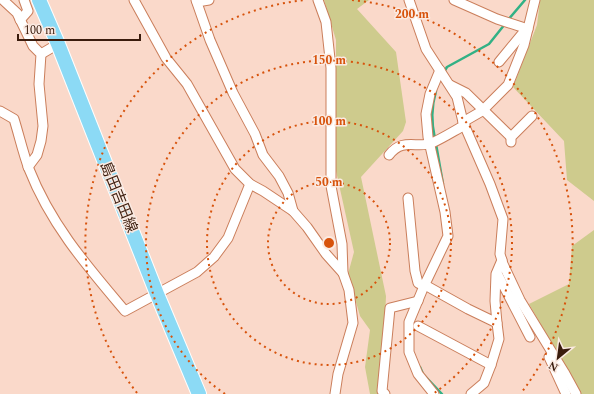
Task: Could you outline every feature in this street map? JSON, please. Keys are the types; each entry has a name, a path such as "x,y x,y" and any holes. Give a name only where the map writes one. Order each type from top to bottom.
{"main road":[{"name":"島田吉田線","path":"39,0 58,44 157,294 199,394"}],"street":[{"path":"3,0 17,13 33,46 41,54 39,84 43,126 37,155 28,167"},
{"path":"20,20 28,11 24,0"},
{"path":"134,0 166,58 187,84 235,169 250,184 293,211 307,227 326,254 343,273"},
{"path":"209,0 196,1 210,40 233,92 255,134 263,155 279,176 288,192 293,211"},
{"path":"318,0 326,22 331,68 331,186 342,244 343,273 349,290 353,323 338,374 335,394"},
{"path":"409,0 426,49 457,97 464,123 503,219 500,254 502,260 520,300 576,394"},
{"path":"454,0 502,20 527,28"},
{"path":"389,155 394,150 407,144 431,144 482,111 508,86 535,0"},
{"path":"499,62 527,28"},
{"path":"41,54 58,44"},
{"path":"444,76 466,94 511,140 532,116"},
{"path":"434,394 418,374 409,352 409,322 418,301 427,286 448,236 445,212 431,144 428,137 426,114 430,94 444,76"},
{"path":"0,111 14,119 28,167 52,217 80,258 125,312 197,272 214,257 228,238 250,184"},
{"path":"408,198 415,271 418,283 427,286 497,323"},
{"path":"470,394 484,383 492,366 499,339 495,301 497,272 502,260"},
{"path":"497,272 530,337"},
{"path":"385,394 382,391 390,308 418,301"},
{"path":"418,326 492,366"},
{"path":"545,341 543,346 566,394"}],"shaded area":[{"path":"324,0 369,0 357,9 396,52 406,122 403,131 361,177 386,296 382,394 370,394 365,367 370,330 360,316 348,274 354,252 336,171 336,40"},
{"path":"540,0 594,0 594,201 567,180 564,141 513,87 537,25"},
{"path":"594,230 594,394 581,394 529,304 569,284 572,246"}],"waterway":[{"path":"508,20 525,0"},
{"path":"444,72 447,67 489,44 505,24"},
{"path":"435,139 432,115 436,91"},
{"path":"436,144 443,184"},
{"path":"420,367 423,374 442,394"}]}
